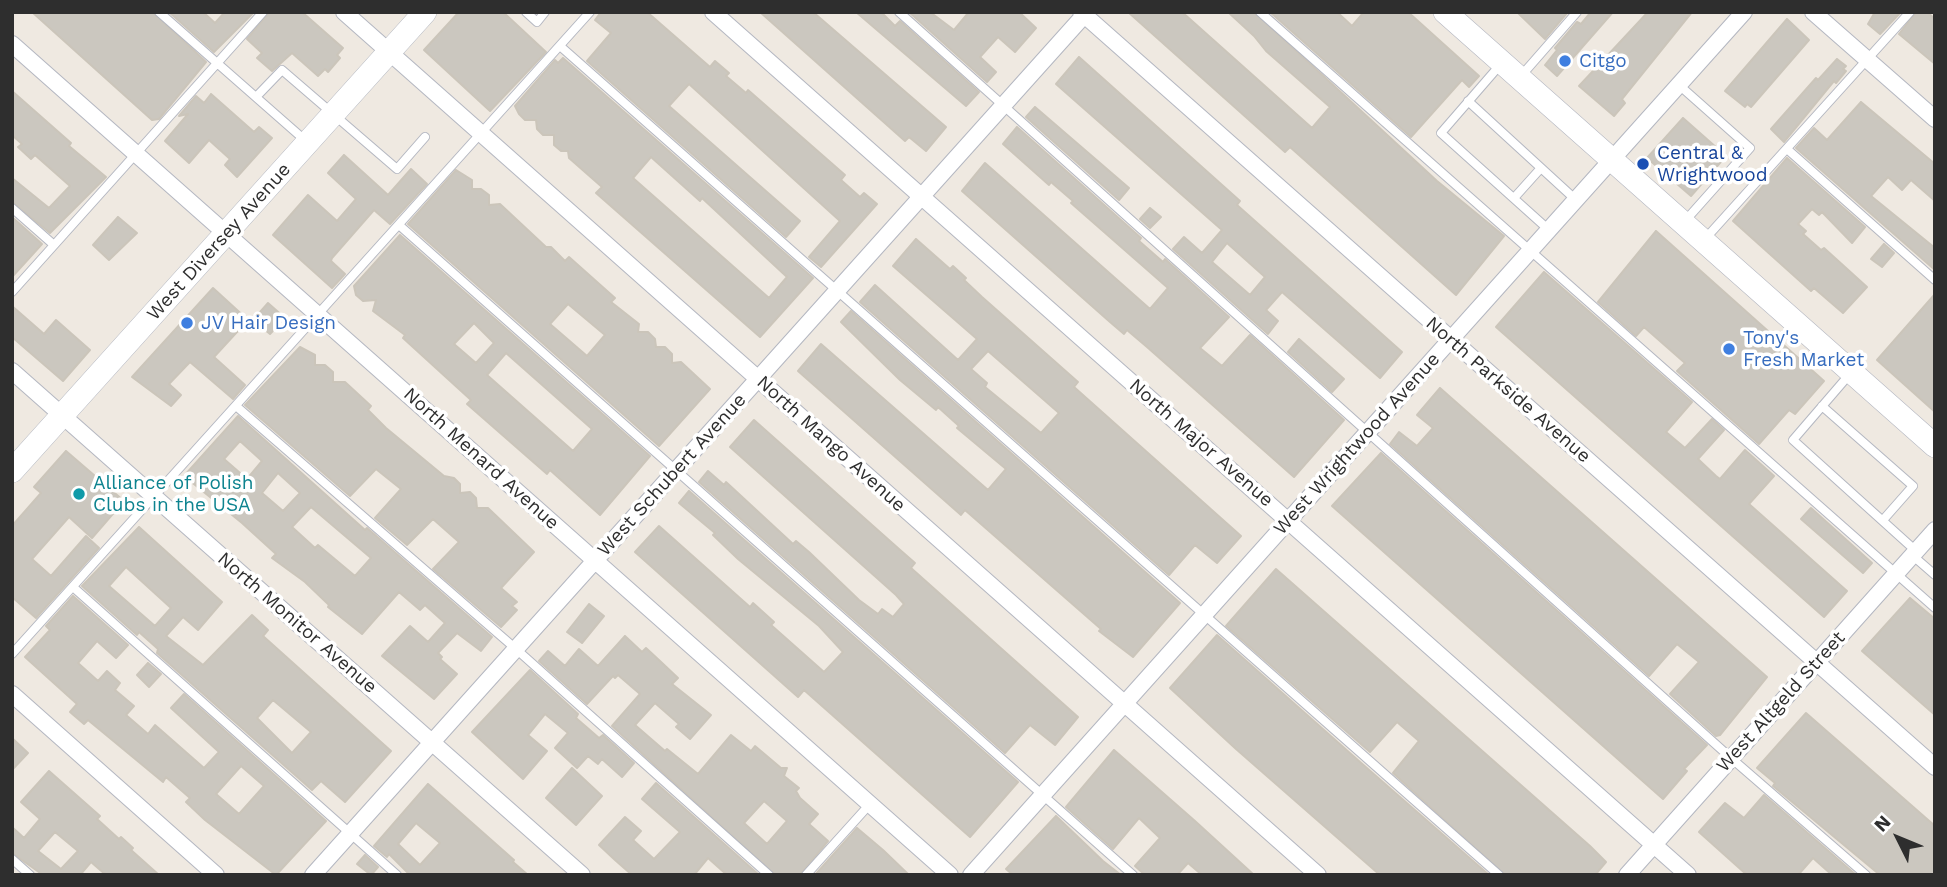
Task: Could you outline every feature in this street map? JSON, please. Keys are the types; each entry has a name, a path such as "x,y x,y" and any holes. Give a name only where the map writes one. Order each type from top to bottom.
{"street":[{"name":"North Mango Avenue","path":"344,12 1318,875"},
{"name":"West Diversey Avenue","path":"12,471 425,12"},
{"name":"North Major Avenue","path":"713,12 1688,875"},
{"path":"1445,12 1935,446"},
{"name":"West Wrightwood Avenue","path":"971,875 1744,12"},
{"path":"1813,12 1935,119"},
{"name":"West Schubert Avenue","path":"313,875 1084,13"},
{"name":"North Parkside Avenue","path":"1084,13 1935,767"},
{"name":"North Menard Avenue","path":"12,44 950,875"},
{"name":"North Monitor Avenue","path":"12,371 582,875"},
{"name":"West Altgeld Street","path":"1626,875 1935,530"},
{"path":"12,694 216,875"}],"lane":[{"path":"159,12 308,143"},
{"path":"12,292 263,12"},
{"path":"526,12 537,22 545,12"},
{"path":"12,654 590,12"},
{"path":"899,12 1731,758 1866,875"},
{"path":"1260,12 1935,608"},
{"path":"1549,230 1441,133 1468,101 1511,71 1577,12"},
{"path":"1703,242 1910,12"},
{"path":"560,46 1499,875"},
{"path":"256,97 282,70 397,169 425,137"},
{"path":"1679,85 1750,148 1683,223"},
{"path":"1468,101 1576,200"},
{"path":"1787,149 1935,280"},
{"path":"1514,198 1541,167"},
{"path":"12,208 54,245"},
{"path":"399,225 1133,875"},
{"path":"1851,372 1793,440 1883,520 1935,575"},
{"path":"236,406 516,649 769,875"},
{"path":"1822,406 1913,486 1883,520"},
{"path":"73,587 397,875"},
{"path":"806,875 870,804"},
{"path":"12,859 30,875"}],"building":[{"path":"32,12 153,12 206,62 159,119 152,120"},
{"path":"169,12 203,12 215,23 225,12 254,12 214,52"},
{"path":"269,12 302,12 343,48 337,55 340,58 328,72 325,69 318,76 292,53 272,71 257,58 262,53 247,39"},
{"path":"459,12 503,12 546,52 490,111 424,50"},
{"path":"601,12 647,12 710,67 715,61 729,73 726,76 746,93 748,90 845,175 841,180 860,197 864,193 877,204 821,267 809,257 840,221 689,84 669,106 800,221 786,237 587,61 611,33 595,20"},
{"path":"760,12 813,12 946,127 926,151 909,137 905,141"},
{"path":"856,12 881,12 895,26 900,21 979,92 966,106"},
{"path":"909,12 930,12 954,30 969,12 1019,12 1036,28 1015,52 998,37 980,57 996,72 987,82"},
{"path":"1128,12 1182,12 1312,128 1330,107 1266,51 1228,12 1254,12 1437,181 1504,236 1456,295 1290,147 1285,152"},
{"path":"1270,12 1337,12 1352,26 1364,12 1408,12 1479,76 1469,87 1462,80 1411,137"},
{"path":"1517,12 1566,12 1567,13 1545,39"},
{"path":"1591,12 1613,12 1557,76 1545,65 1557,50 1555,48 1577,22 1581,24"},
{"path":"1648,12 1692,12 1622,99 1625,103 1614,116 1579,86"},
{"path":"1875,12 1901,12 1880,34 1868,24"},
{"path":"1916,12 1927,12 1935,19 1935,64 1899,34"},
{"path":"1787,19 1809,40 1751,107 1747,104 1745,107 1725,91"},
{"path":"1079,57 1240,201 1237,205 1402,352 1380,378 1282,292 1266,310 1278,321 1268,334 1173,249 1184,237 1202,253 1222,230 1056,84","holes":["1227,243 1265,277 1250,295 1212,262"]},
{"path":"563,58 813,278 760,337 596,193 602,187 569,158 568,151 561,151 554,145 554,135 543,135 537,129 536,120 525,120 519,114 515,106 555,60 558,63","holes":["651,157 700,201 702,198 787,277 769,298 633,178"]},
{"path":"1837,59 1846,66 1843,69 1846,71 1836,83 1834,81 1784,142 1771,129 1816,78 1818,80"},
{"path":"12,91 71,143 69,146 106,177 50,233 12,202 12,178 49,208 70,186 35,155 31,159 18,147 22,144 12,135"},
{"path":"211,94 254,132 259,127 272,138 237,177 225,165 230,159 209,140 189,163 165,141 188,114 179,116 196,96 204,103"},
{"path":"1861,102 1935,164 1935,201 1911,180 1902,190 1888,177 1871,196 1935,248 1935,270 1796,148 1814,128 1827,140"},
{"path":"1035,107 1129,188 1119,200 1026,117"},
{"path":"1683,118 1726,156 1691,196 1647,158"},
{"path":"1017,127 1141,238 1139,241 1163,262 1165,259 1229,317 1200,348 1222,366 1250,335 1344,420 1294,477 1127,330 1124,334 1110,322 962,191 985,163 1150,309 1168,288 1071,203 1073,201 1051,182 1049,185 1003,144"},
{"path":"344,155 388,195 411,169 427,184 390,224 374,210 332,258 331,261 345,274 332,288 273,235 308,195 337,221 356,199 328,173"},
{"path":"1787,158 1865,227 1852,243 1822,212 1819,215 1812,209 1798,224 1806,231 1803,234 1821,250 1824,248 1867,287 1843,313 1814,288 1811,291 1733,221"},
{"path":"456,170 472,180 472,189 481,189 489,195 489,205 500,204 546,247 551,247 565,261 569,257 615,298 611,302 639,324 638,332 648,332 655,339 656,347 665,347 672,354 672,363 681,362 710,389 659,446 408,224","holes":["568,304 605,335 587,356 550,324"]},
{"path":"1150,208 1161,217 1150,228 1140,219"},
{"path":"12,217 42,244 12,277"},
{"path":"118,217 137,233 109,260 93,245"},
{"name":"Tony's Fresh Market","path":"1656,231 1824,381 1795,414 1789,410 1759,444 1677,371 1685,363 1644,327 1636,336 1598,302"},
{"path":"400,235 650,456 600,515 550,470 547,474 467,404 471,400 403,338 405,335 373,311 376,300 363,301 356,295 354,286","holes":["474,323 494,343 476,363 454,344","506,353 592,429 573,451 487,375"]},
{"path":"916,239 950,269 953,266 982,297 1078,382 1074,387 1241,536 1217,563 1195,545 1169,575 860,302 875,285 958,360 977,339 893,266","holes":["988,351 1059,413 1041,433 985,387 987,383 971,369"]},
{"path":"1884,244 1894,253 1882,267 1871,259"},
{"path":"1544,272 1692,402 1666,432 1685,448 1712,419 1724,430 1698,459 1716,476 1720,479 1745,450 1774,476 1749,504 1847,591 1824,617 1496,327"},
{"path":"213,288 248,320 214,357 245,385 233,399 190,362 169,384 181,395 171,406 132,377"},
{"path":"1935,294 1935,412 1877,360"},
{"path":"268,303 285,318 270,334 253,320"},
{"path":"12,306 44,334 56,320 90,350 63,381 12,337"},
{"path":"851,311 1180,603 1133,657 1099,631 1101,629 965,510 961,515 798,371 821,344 988,490 1006,469 957,428 959,426 938,407 936,410 900,380 841,322"},
{"path":"1299,339 1344,379 1332,392 1288,352"},
{"path":"300,347 315,355 315,365 325,365 333,372 333,382 345,382 371,406 368,410 386,428 444,476 454,478 460,484 460,493 470,492 476,498 477,508 488,508 534,552 501,588 517,602 512,606 517,610 501,627 433,569 459,542 433,519 407,545 375,518 401,489 376,469 350,496 245,405"},
{"path":"1440,388 1767,677 1720,735 1716,736 1670,694 1699,662 1677,644 1649,676 1390,444 1399,432 1417,446 1433,428 1417,415"},
{"path":"238,416 365,530 367,528 492,637 481,651 457,633 438,653 442,657 440,659 457,674 434,699 382,656 410,626 428,642 445,623 425,605 420,610 399,592 362,634 328,607 305,582 272,558 276,554 242,523 184,476","holes":["240,441 262,461 247,479 224,459","278,473 300,493 283,511 262,493","311,507 371,558 355,576 318,545 315,548 292,527"]},
{"path":"754,420 915,563 911,568 1078,717 1055,745 1030,725 1005,753 699,482 708,471 724,485 726,482 793,544 796,541 809,552 859,600 878,614 882,609 893,617 904,604 896,595 730,447"},
{"path":"66,451 124,501 92,538 69,517 32,559 51,576 86,536 99,548 36,618 12,597 12,526 41,493 34,487"},
{"path":"1381,453 1707,745 1684,769 1687,771 1663,799 1332,506"},
{"path":"689,491 1018,782 970,837 804,690 798,697 635,552 659,526 750,607 753,603 774,622 771,625 824,672 843,652 819,626 738,559 713,535 715,533 679,503"},
{"path":"1811,508 1872,563 1863,573 1801,519"},
{"path":"139,527 222,602 198,630 183,617 166,636 203,665 252,615 268,630 263,636 391,751 345,802 321,781 312,790 157,653 158,649 139,632 137,635 82,586","holes":["126,567 171,608 155,626 109,586","273,700 311,732 292,753 257,718"]},
{"path":"1276,569 1590,846 1606,862 1595,875 1505,875 1393,773 1419,741 1397,722 1370,752 1226,626"},
{"path":"73,596 128,645 116,658 97,641 78,663 98,681 107,671 120,683 115,690 134,706 126,715 148,734 155,725 204,768 219,752 171,708 184,694 326,821 276,875 205,820 186,802 190,798 166,777 163,782 88,720 84,724 70,712 77,704 25,657 50,630 46,626","holes":["241,766 264,786 239,814 216,794"]},
{"path":"1910,598 1935,619 1935,715 1862,651"},
{"path":"589,604 604,616 582,643 567,632"},
{"path":"1217,635 1489,875 1380,875 1236,749 1170,688"},
{"path":"625,636 642,652 646,648 678,678 672,684 711,715 690,739 676,727 679,724 655,703 635,725 665,751 667,749 698,774 731,735 751,751 755,746 781,768 787,768 784,776 799,788 796,791 800,798 818,814 809,824 828,841 800,875 775,875 612,726 640,694 618,675 615,678 613,676 587,704 539,661 548,651 565,666 579,649 598,666","holes":["764,801 787,821 767,844 744,823"]},
{"path":"148,663 161,674 149,687 137,675"},
{"path":"530,670 578,714 576,718 599,738 603,735 634,763 622,777 602,759 598,764 588,756 577,768 555,748 568,733 545,714 528,735 547,751 523,779 472,732"},
{"path":"1806,713 1935,826 1935,875 1880,875 1773,786 1775,783 1757,768"},
{"path":"12,738 28,753 12,770"},
{"path":"1114,750 1254,875 1202,875 1188,863 1177,875 1145,875 1135,866 1160,838 1139,818 1113,849 1066,807"},
{"path":"572,768 602,796 576,825 546,798"},
{"path":"49,771 100,816 97,819 119,839 121,837 133,848 131,850 159,875 106,875 91,862 80,875 43,875 12,853 12,827 24,838 40,819 21,802","holes":["55,832 78,851 61,869 38,851"]},
{"path":"656,783 759,875 727,875 708,858 694,875 632,875 615,860 599,845 625,817 641,831 633,840 654,859 680,832 642,799"},
{"path":"428,784 528,875 410,875 389,854 387,857 374,846","holes":["416,823 440,843 420,865 398,844"]},
{"path":"1764,795 1856,875 1832,875 1813,858 1798,875 1747,875 1699,832 1725,803 1744,818"},
{"path":"1056,816 1121,875 1013,875 1006,869"},
{"path":"857,828 883,850 909,875 815,875"},
{"path":"365,855 378,867 371,875 357,864"}],"place":[{"name":"Citgo","path":"1565,61"},
{"name":"Central & Wrightwood","path":"1643,164"},
{"name":"JV Hair Design","path":"187,323"},
{"name":"Tony's Fresh Market","path":"1729,349"},
{"name":"Alliance of Polish Clubs in the USA","path":"79,494"}]}
